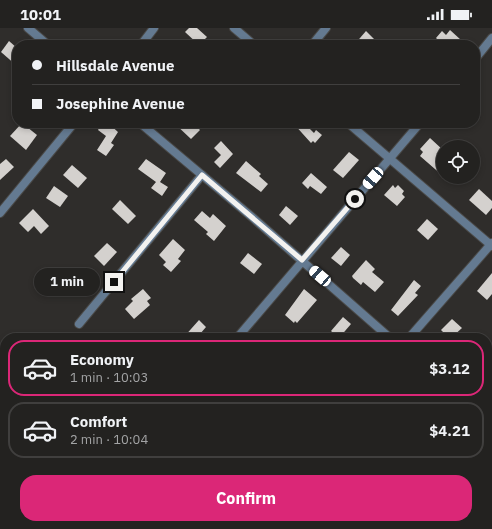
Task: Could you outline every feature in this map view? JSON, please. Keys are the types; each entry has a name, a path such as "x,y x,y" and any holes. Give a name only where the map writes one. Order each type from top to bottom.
{"street":[{"path":"28,28 42,40"},
{"path":"145,40 154,28"},
{"path":"234,28 248,40"},
{"path":"316,40 326,28"},
{"path":"480,53 492,38"},
{"path":"0,213 70,128"},
{"path":"146,128 302,260 384,333"},
{"path":"354,128 492,245 413,333"},
{"path":"241,333 416,128"},
{"path":"79,324 202,175"}],"building":[{"path":"189,28 197,28 207,37 204,40 194,40 185,32"},
{"path":"450,30 461,40 438,40 436,38 442,31 446,35"},
{"path":"366,31 374,39 373,40 358,40"},
{"path":"9,41 12,44 12,62 1,52"},
{"path":"17,128 28,128 37,135 26,150 10,136"},
{"path":"99,128 114,128 118,132 111,143 114,145 106,156 97,150 106,136 98,130"},
{"path":"179,128 198,128 200,130 191,139"},
{"path":"298,128 309,128 314,133 316,130 322,135 315,143 313,141 311,143"},
{"path":"430,138 436,144 436,170 420,156 423,152 420,149"},
{"path":"221,141 233,154 220,168 214,162 221,155 214,148"},
{"path":"349,152 359,160 343,178 333,170"},
{"path":"6,159 14,167 0,180 0,164"},
{"path":"146,159 166,173 160,182 168,187 162,196 151,188 156,182 138,169"},
{"path":"246,161 261,174 259,176 268,184 261,192 236,173"},
{"path":"72,165 87,178 78,188 63,175"},
{"path":"311,173 327,187 321,194 310,186 308,189 302,183"},
{"path":"393,185 395,188 398,185 404,191 402,194 405,197 397,206 384,195"},
{"path":"54,186 68,196 60,207 46,198"},
{"path":"479,189 492,201 492,208 486,215 469,200"},
{"path":"120,200 136,216 128,224 112,209"},
{"path":"286,206 298,216 290,225 279,215"},
{"path":"33,209 49,226 41,234 34,226 28,232 19,223"},
{"path":"202,211 210,218 213,214 226,226 214,241 206,234 208,232 194,220"},
{"path":"427,219 438,229 428,240 417,230"},
{"path":"173,239 185,250 178,259 181,261 171,272 163,265 166,262 159,255"},
{"path":"107,243 117,252 104,266 94,256"},
{"path":"341,247 350,255 341,266 331,258"},
{"path":"248,253 262,264 254,274 240,263"},
{"path":"366,260 375,269 372,272 384,282 375,292 363,282 361,285 352,276"},
{"path":"67,272 77,280 64,295 54,287"},
{"path":"492,273 492,294 487,300 477,291"},
{"path":"414,280 421,286 415,293 418,295 398,316 391,310"},
{"path":"143,289 151,298 147,301 150,305 134,319 125,309 133,301 131,299"},
{"path":"304,289 317,300 297,323 295,321 294,323 285,315"},
{"path":"343,317 351,324 343,333 333,333 331,331"},
{"path":"452,319 462,328 456,333 444,333 441,330"},
{"path":"199,320 206,327 201,333 187,333"}],"route":[{"path":"114,282 202,175 302,260 355,199"}]}
